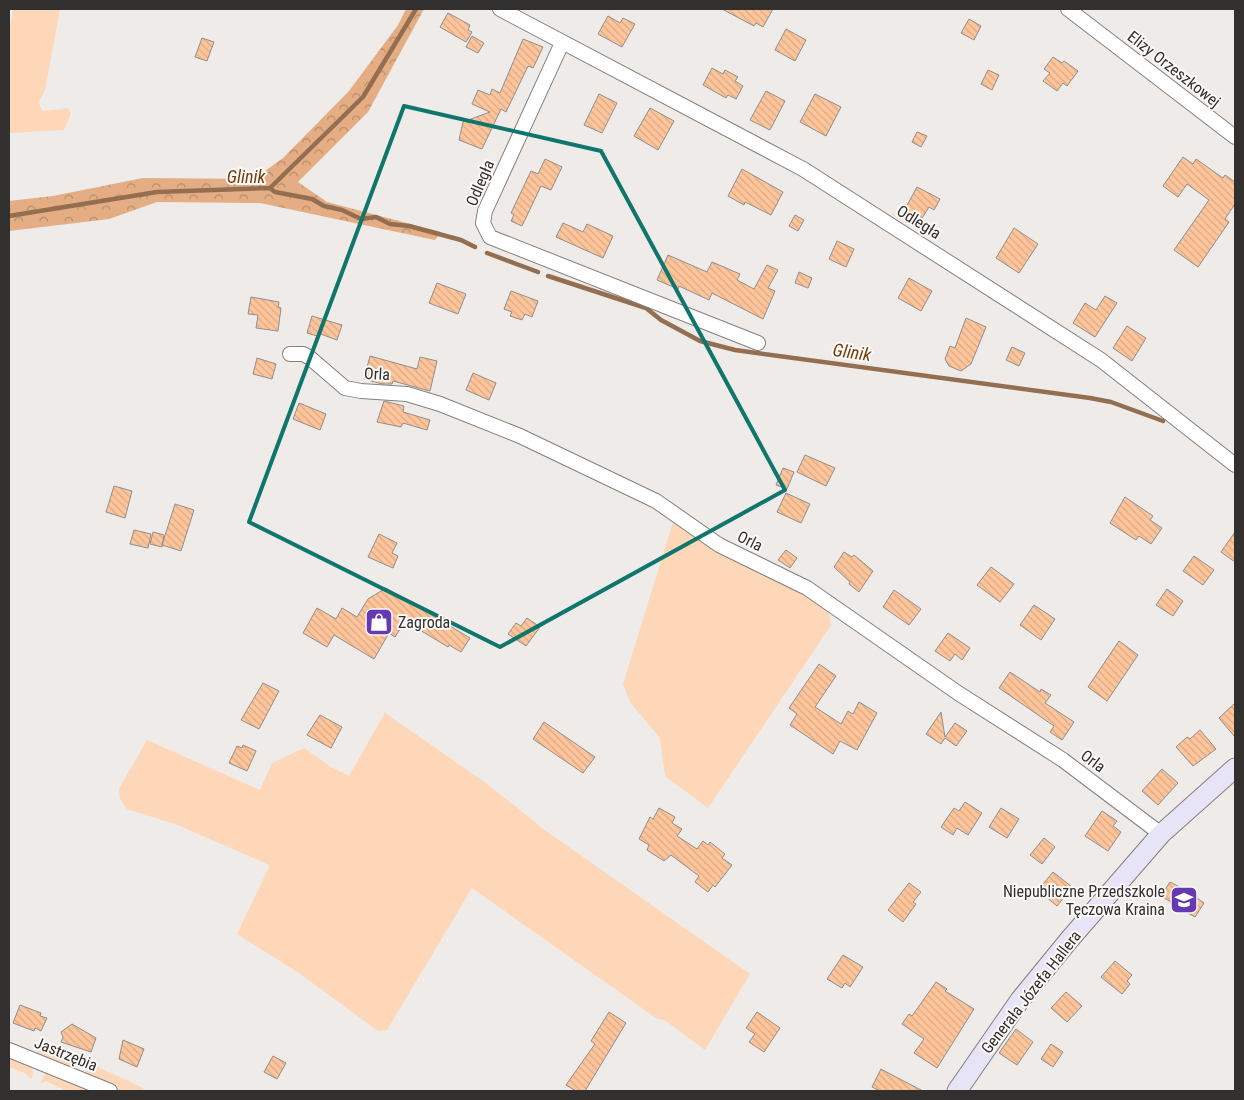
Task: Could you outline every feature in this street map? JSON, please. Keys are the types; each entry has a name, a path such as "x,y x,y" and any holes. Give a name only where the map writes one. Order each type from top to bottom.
{"street":[{"name":"Odległa","path":"500,9 811,174 1100,360 1235,465"},
{"name":"Elizy Orzeszkowej","path":"1068,9 1235,137"},
{"name":"Odległa","path":"562,43 485,211 483,223 490,237 758,343"},
{"name":"Orla","path":"290,354 303,354 309,357 345,388 407,394 440,404 520,436 656,501 719,545 807,588 958,693 1063,760 1161,834"},
{"name":"Generała Józefa Hallera","path":"957,1091 1020,1000 1161,834 1235,768"},
{"name":"Jastrzębia","path":"9,1050 110,1091"}],"highlighted area":[{"path":"404,106 601,151 785,490 500,647 249,522"}],"shaded area":[{"path":"13,9 60,9 45,90 39,101 41,109 44,111 68,108 71,113 64,130 9,133 9,35"},
{"path":"674,519 828,608 831,625 708,808 665,776 660,738 630,702 623,684"},
{"path":"385,713 486,783 546,831 750,974 705,1050 666,1021 656,1018 472,888 387,1030 378,1031 299,973 237,934 270,865 175,824 127,809 120,799 119,789 147,740 260,790 272,763 304,748 331,767 349,776"},
{"path":"37,1049 72,1063 68,1068 37,1056"},
{"path":"9,1055 31,1063 33,1074 31,1079 25,1073 9,1067"},
{"path":"94,1065 143,1088 144,1091 119,1091 85,1075 86,1069 92,1071"},
{"path":"48,1069 90,1087 88,1091 67,1091 46,1081 40,1083"}],"green space":[{"path":"406,9 424,9 368,112 298,182 327,202 441,232 435,240 260,203 157,202 109,219 9,231 9,201 53,196 143,178 254,179 283,158 349,91 398,25"}],"building":[{"path":"722,9 773,9 763,27 756,23 754,26"},
{"path":"448,13 470,25 468,30 472,32 466,42 440,27"},
{"path":"608,16 620,23 623,18 635,24 622,47 598,34"},
{"path":"969,19 981,26 974,40 961,33"},
{"path":"786,29 806,40 795,61 775,50"},
{"path":"472,36 484,43 478,53 466,47"},
{"path":"202,38 214,42 207,61 195,57"},
{"path":"523,39 543,47 533,68 528,66 506,112 501,109 482,149 459,140 463,122 490,112 472,104 478,90 490,95 492,89 500,93"},
{"path":"1053,57 1062,63 1064,61 1078,71 1067,86 1063,83 1057,91 1043,81 1050,73 1044,69"},
{"path":"712,68 723,74 725,70 738,77 735,81 743,86 736,99 728,95 726,98 703,85"},
{"path":"988,70 999,75 992,90 981,84"},
{"path":"766,91 785,101 770,130 750,120"},
{"path":"599,94 617,103 602,133 584,125"},
{"path":"815,94 841,107 826,136 800,122"},
{"path":"650,108 674,121 658,150 634,136"},
{"path":"917,132 927,136 921,147 912,142"},
{"path":"1183,157 1193,164 1196,159 1223,178 1225,175 1235,182 1235,204 1225,219 1229,222 1198,267 1174,250 1209,200 1187,184 1178,197 1163,186"},
{"path":"545,159 562,167 551,190 541,186 522,226 511,221 514,215 511,213 531,171 538,174"},
{"path":"742,169 783,192 771,215 745,202 744,205 728,196"},
{"path":"917,187 940,199 934,210 929,207 922,218 905,209"},
{"path":"795,215 804,220 798,231 789,226"},
{"path":"563,223 583,232 587,224 613,236 603,258 556,237"},
{"path":"1014,228 1038,244 1019,273 996,258"},
{"path":"837,241 854,249 846,267 829,259"},
{"path":"668,255 707,272 712,262 740,274 737,280 754,289 767,265 778,270 768,288 775,291 763,319 712,293 709,300 679,286 678,289 657,280"},
{"path":"799,272 812,278 808,288 795,283"},
{"path":"909,278 932,291 921,311 898,298"},
{"path":"437,283 466,294 458,314 429,303"},
{"path":"511,291 538,301 532,317 525,314 522,320 510,316 512,312 504,309"},
{"path":"1105,296 1117,303 1095,337 1073,323 1085,303 1096,310"},
{"path":"251,297 279,302 278,307 281,308 278,331 256,328 258,315 248,314"},
{"path":"312,316 342,325 337,340 318,333 317,336 307,333"},
{"path":"966,318 986,327 971,364 961,371 949,366 945,359 950,346 955,348"},
{"path":"1127,326 1146,338 1132,361 1113,348"},
{"path":"1012,347 1025,353 1019,366 1006,360"},
{"path":"370,356 417,369 420,357 437,361 430,391 393,381 392,384 382,384 364,379"},
{"path":"257,358 276,364 272,379 253,374"},
{"path":"473,373 496,383 489,400 466,390"},
{"path":"384,401 404,406 403,412 430,420 427,430 403,423 401,427 377,422"},
{"path":"299,403 326,414 320,430 293,419"},
{"path":"805,455 835,468 826,486 797,472"},
{"path":"783,468 794,472 787,489 776,485"},
{"path":"114,486 132,491 125,518 106,512"},
{"path":"786,493 810,504 801,523 777,512"},
{"path":"1125,497 1153,516 1150,520 1162,528 1151,544 1139,536 1136,540 1110,523"},
{"path":"175,504 194,510 181,551 162,545"},
{"path":"134,530 151,534 148,548 130,544"},
{"path":"153,532 164,535 162,547 150,544"},
{"path":"1235,532 1235,562 1221,552"},
{"path":"379,534 397,543 392,553 398,556 393,568 368,557"},
{"path":"786,550 797,558 790,568 778,560"},
{"path":"844,552 852,557 854,555 873,571 859,592 834,567"},
{"path":"1194,556 1214,570 1203,585 1183,571"},
{"path":"991,567 1014,584 1000,602 977,585"},
{"path":"386,588 470,638 461,652 449,645 448,647 405,621 395,637 389,633 374,659 334,635 327,647 303,633 317,608 336,619 342,608 357,617 368,599"},
{"path":"1167,589 1183,601 1173,616 1156,605"},
{"path":"894,590 921,609 909,625 883,607"},
{"path":"1034,605 1055,619 1041,640 1020,625"},
{"path":"527,618 540,627 526,646 508,634 516,623 521,626"},
{"path":"948,633 970,648 962,660 955,654 950,661 935,651"},
{"path":"1119,641 1138,655 1107,701 1088,687"},
{"path":"819,664 836,676 815,707 841,724 848,711 853,714 859,702 877,713 857,750 840,741 833,754 790,725 797,714 789,708"},
{"path":"1010,672 1040,692 1041,689 1051,695 1045,703 1074,722 1062,740 1050,732 1054,726 999,688"},
{"path":"263,683 279,691 259,729 241,720"},
{"path":"1235,703 1235,737 1219,718"},
{"path":"941,712 945,737 955,723 967,731 956,746 945,738 941,744 926,734"},
{"path":"320,715 342,727 331,748 307,735"},
{"path":"544,722 595,757 583,773 533,739"},
{"path":"1200,730 1216,749 1193,766 1176,747 1187,737 1190,739"},
{"path":"243,745 256,751 247,771 229,763 237,746 242,748"},
{"path":"1162,769 1178,783 1158,805 1142,791"},
{"path":"965,802 982,813 968,835 957,828 953,835 941,827 954,808 959,811"},
{"path":"659,808 675,817 672,823 682,829 677,836 697,849 703,841 708,845 710,842 725,854 722,858 732,865 715,887 713,885 708,892 695,882 699,876 671,855 664,861 647,850 649,845 639,839 650,817 653,819"},
{"path":"1001,808 1019,819 1007,838 989,827"},
{"path":"1102,811 1117,821 1113,826 1121,832 1108,851 1085,836"},
{"path":"1044,838 1055,847 1042,864 1030,855"},
{"path":"1053,872 1072,887 1057,906 1038,890"},
{"name":"Niepubliczne Przedszkole Tęczowa Kraina","path":"1170,882 1197,896 1204,903 1195,917 1161,896"},
{"path":"909,883 921,892 913,902 916,904 903,922 888,910"},
{"path":"843,955 863,967 850,987 845,983 842,988 827,979"},
{"path":"1115,961 1132,975 1127,981 1130,984 1122,994 1101,977"},
{"path":"936,982 947,989 945,991 974,1009 937,1068 914,1053 924,1039 902,1024 909,1014 912,1016"},
{"path":"1066,992 1082,1006 1067,1022 1051,1008"},
{"path":"20,1005 41,1013 40,1016 47,1018 41,1031 35,1028 34,1031 13,1023"},
{"path":"609,1012 626,1023 585,1091 576,1091 566,1085 595,1044 591,1041"},
{"path":"757,1012 780,1028 764,1052 749,1042 755,1034 746,1028"},
{"path":"72,1024 96,1038 91,1052 61,1042 63,1037 61,1032"},
{"path":"1016,1029 1033,1042 1017,1065 999,1053"},
{"path":"123,1040 144,1049 137,1067 119,1059"},
{"path":"1051,1044 1063,1052 1053,1067 1041,1059"},
{"path":"273,1056 286,1063 277,1079 264,1072"},
{"path":"881,1069 923,1091 880,1091 872,1087"}],"waterway":[{"path":"270,188 363,97 416,9"},
{"name":"Glinik","path":"9,216 157,192 270,188 275,192 312,199 324,206 342,210 361,219 376,217 390,224 409,226 461,240 475,247"},
{"name":"Glinik","path":"487,253 538,272"},
{"name":"Glinik","path":"548,276 646,308 661,320 700,341 735,350 1090,398 1111,402 1163,421"}],"place":[{"name":"Zagroda","path":"379,622"},
{"name":"Niepubliczne Przedszkole Tęczowa Kraina","path":"1184,900"}]}
